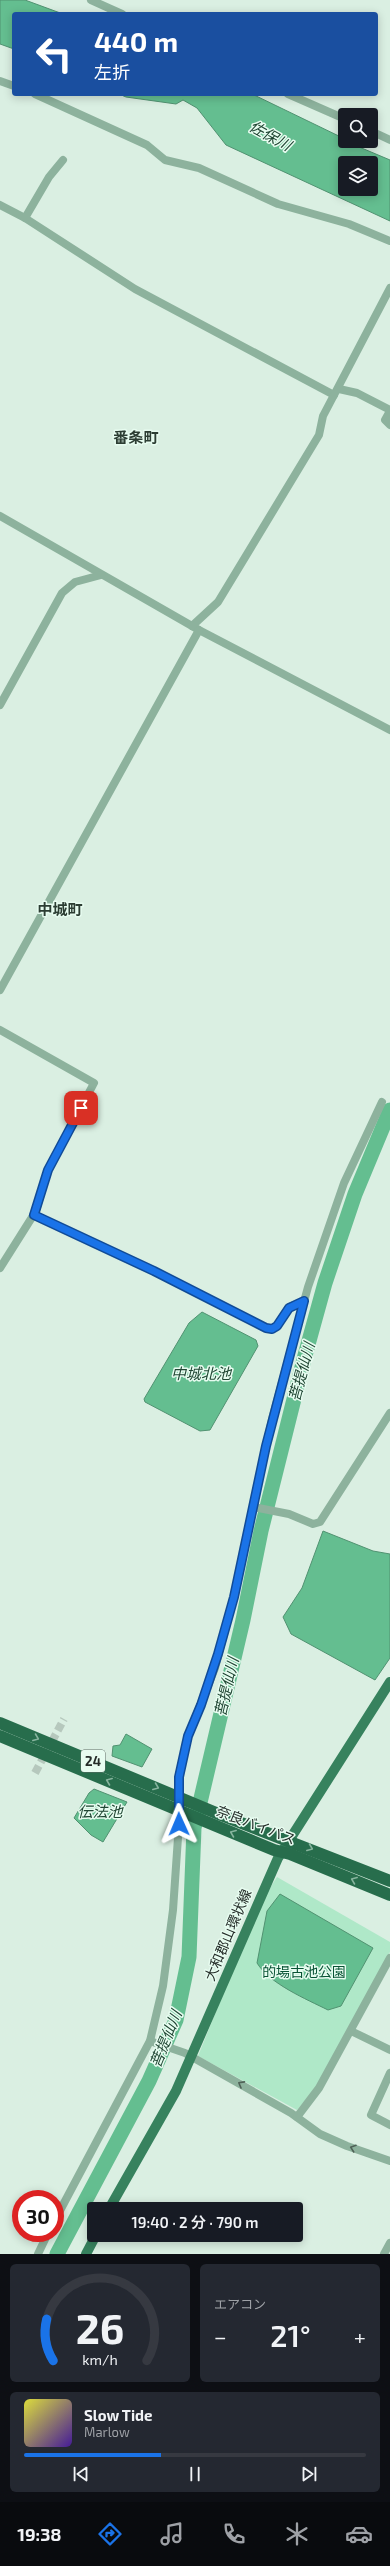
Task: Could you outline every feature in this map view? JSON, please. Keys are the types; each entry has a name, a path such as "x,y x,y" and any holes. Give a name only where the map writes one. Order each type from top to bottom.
{"highway":[{"name":"奈良バイパス","path":"0,1723 221,1815 390,1882"},
{"name":"奈良バイパス","path":"0,1736 218,1827 390,1895"}],"main road":[{"name":"大和郡山環状線","path":"113,2202 165,2111 188,2055 257,1902 282,1852 390,1682"},
{"path":"86,2254 92,2242"}],"street":[{"path":"91,0 118,12"},
{"path":"0,80 12,85"},
{"path":"39,96 148,145 165,160 199,168 278,204 349,224 390,241"},
{"path":"293,96 338,116"},
{"path":"378,134 390,140"},
{"path":"25,218 49,177 64,160"},
{"path":"0,204 25,218 135,289 336,392 358,394 390,411 385,420 390,425"},
{"path":"0,990 196,628 218,602 319,434 322,416 390,288"},
{"path":"0,516 196,628 390,730"},
{"path":"0,705 62,592 75,582 101,575"},
{"path":"0,1030 94,1083 48,1170 34,1215 2,1259 0,1268"},
{"path":"64,2203 152,2042 163,1986 169,1941 182,1811 179,1777 188,1736 215,1668 255,1507 272,1419 304,1301 344,1183 382,1102"},
{"path":"34,1215 154,1271 266,1328 272,1329 277,1326 289,1308 304,1301"},
{"path":"255,1507 289,1514 313,1524 320,1522 390,1413"},
{"path":"297,2117 319,2088 390,1958"},
{"path":"351,2031 390,2050"},
{"path":"152,2042 188,2055 297,2117 320,2134 390,2161"},
{"path":"390,2073 371,2115 390,2125"},
{"path":"38,2254 44,2242"},
{"path":"384,2254 390,2242"}],"green space":[{"name":"的場古池公園","path":"277,1877 390,1942 390,1952 316,2088 297,2110 198,2056 260,1903"}],"water":[{"path":"0,0 25,0 58,12 12,12 12,48 0,44"},
{"name":"佐保川","path":"124,96 256,96 338,136 338,148 362,148 390,160 390,221 226,145 197,108 183,100 176,104"},
{"name":"中城北池","path":"202,1312 256,1340 258,1346 210,1430 200,1431 145,1402 144,1399 189,1323"},
{"path":"323,1531 373,1551 390,1554 390,1658 375,1680 291,1634 283,1617 302,1588"},
{"path":"126,1734 152,1749 142,1767 112,1756 113,1746 120,1745"},
{"name":"伝法池","path":"94,1789 127,1802 103,1842 91,1835 74,1818 89,1793"},
{"path":"280,1894 373,1948 341,2006 328,2010 299,1996 270,1978 257,1963 267,1911"}],"waterway":[{"name":"菩提仙川","path":"57,2254 149,2081 176,2020 189,1957 194,1828 243,1620 261,1531 304,1359 325,1283 355,1194 390,1110"}],"tunnel":[{"path":"35,1773 64,1719"}],"district":[{"name":"番条町","path":"136,438"},
{"name":"中城町","path":"60,910"}],"route":[{"path":"81,1108 48,1170 34,1215 154,1271 266,1328 272,1329 277,1326 289,1308 304,1301 262,1460 254,1507 234,1597 215,1668 188,1736 179,1777 179,1824"}]}
